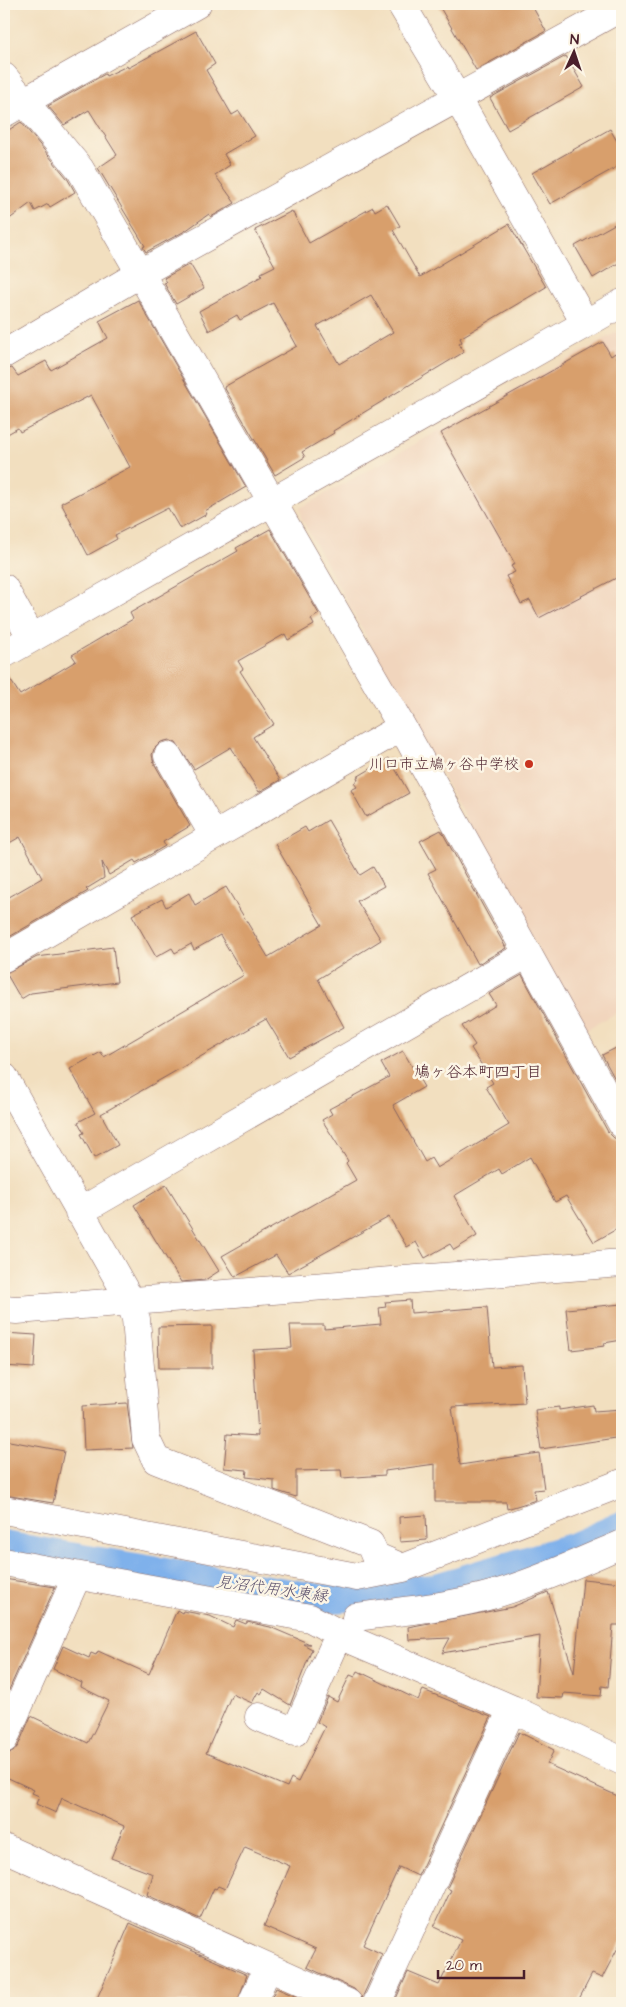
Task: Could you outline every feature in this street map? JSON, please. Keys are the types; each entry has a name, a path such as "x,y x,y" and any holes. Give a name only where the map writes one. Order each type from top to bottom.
{"street":[{"path":"14,107 197,4"},
{"path":"401,4 458,99 585,323"},
{"path":"4,354 141,273 458,99 622,6"},
{"path":"4,76 14,107 80,169 402,727 622,1124"},
{"path":"4,654 30,637 273,502 622,303"},
{"path":"4,588 30,637"},
{"path":"4,958 402,727"},
{"path":"168,756 214,836"},
{"path":"79,1212 527,954"},
{"path":"4,1077 130,1300 136,1319 146,1438 156,1460 370,1544 375,1556 403,1568"},
{"path":"4,1308 17,1310 622,1263"},
{"path":"4,1510 358,1577 403,1568 622,1483"},
{"path":"348,1630 493,1594 534,1581 622,1544"},
{"path":"4,1562 310,1618 348,1630 622,1761"},
{"path":"4,1739 77,1576"},
{"path":"259,1717 295,1732 348,1630 358,1577"},
{"path":"377,2003 512,1709"},
{"path":"4,1848 348,2003"},
{"path":"252,2003 268,1968"}],"shaded area":[{"name":"川口市立鳩ヶ谷中学校","path":"622,329 622,1010 583,1031 301,518 300,508"}],"building":[{"path":"438,4 531,4 546,31 476,70"},
{"path":"196,31 215,64 206,70 232,115 239,111 255,136 224,154 230,165 215,175 235,203 211,217 209,214 185,231 146,252 143,247 145,246 98,168 117,155 89,110 64,125 48,106 105,74 106,76 127,66 128,68"},
{"path":"566,56 584,87 508,130 490,98"},
{"path":"21,122 67,178 75,192 50,207 48,204 35,211 31,203 4,223 4,133"},
{"path":"610,129 622,150 622,164 550,204 532,173"},
{"path":"387,204 400,226 393,230 420,277 509,224 546,287 460,338 462,342 459,344 464,352 333,431 334,433 302,452 305,457 275,475 224,387 297,346 273,303 240,320 237,315 209,331 199,311 262,276 261,273 275,266 255,230 292,211 309,243 373,207 375,211","holes":["371,295 393,332 339,364 317,326"]},
{"path":"622,220 622,261 593,278 575,246"},
{"path":"190,264 204,288 176,304 164,283 167,282 164,278"},
{"path":"138,300 246,487 205,511 207,514 180,529 168,508 115,535 117,539 88,555 61,503 130,467 91,395 20,432 18,428 4,436 4,370 12,368 18,376 46,361 51,370 108,338 99,321"},
{"path":"603,342 611,356 615,353 622,367 622,575 539,618 530,600 521,604 506,576 515,572 511,566 515,564 441,433"},
{"path":"270,529 319,614 311,619 314,625 288,640 285,634 238,661 243,669 240,671 274,724 253,737 280,780 259,792 231,747 194,769 176,743 169,740 161,742 154,749 152,755 154,763 190,826 163,842 165,846 136,863 134,860 109,875 102,862 104,878 86,889 88,891 4,940 4,900 42,878 20,837 4,846 4,670 20,695 76,661 72,655 133,619 130,613 238,551 236,548"},
{"path":"389,758 409,793 366,817 351,790 357,787 354,783 358,780 357,777"},
{"path":"328,820 360,875 373,867 384,886 357,901 381,940 318,979 344,1027 289,1057 266,1019 101,1114 118,1145 94,1158 81,1134 84,1133 78,1122 95,1113 70,1069 101,1052 104,1057 244,975 220,935 194,950 191,944 175,953 172,948 156,957 132,915 162,899 166,907 189,893 195,905 226,887 268,957 322,925 275,844 305,827 308,832"},
{"path":"441,830 506,948 478,964 428,873 436,869 420,841"},
{"path":"113,947 117,982 31,993 21,999 6,973 37,957"},
{"path":"522,975 608,1132 614,1138 622,1140 622,1226 594,1242 566,1196 555,1202 530,1157 502,1174 499,1169 454,1196 477,1236 454,1250 450,1244 425,1258 416,1242 407,1247 389,1217 288,1273 276,1255 235,1277 222,1256 356,1180 346,1163 348,1161 322,1120 332,1114 329,1109 389,1077 381,1063 403,1051 424,1087 393,1105 425,1162 431,1158 437,1168 509,1125 486,1087 493,1083 471,1048 475,1045 462,1026 496,1005 489,994"},
{"path":"622,1045 622,1092 602,1055"},
{"path":"166,1185 219,1271 205,1280 181,1282 134,1205"},
{"path":"410,1300 411,1313 487,1307 492,1367 522,1365 525,1403 452,1407 460,1465 539,1453 544,1489 534,1490 536,1500 507,1509 506,1502 435,1502 435,1464 385,1471 385,1475 342,1478 341,1470 296,1471 296,1497 274,1490 274,1480 246,1477 247,1470 224,1468 227,1434 258,1436 253,1350 292,1348 290,1325 324,1325 324,1329 381,1324 379,1308 386,1307 385,1302"},
{"path":"622,1304 622,1340 604,1343 605,1346 571,1350 566,1309"},
{"path":"212,1326 212,1368 159,1368 158,1327"},
{"path":"4,1333 36,1335 34,1368 4,1366"},
{"path":"127,1403 133,1448 84,1450 82,1406"},
{"path":"593,1405 594,1411 622,1409 622,1437 541,1449 535,1410 559,1407 559,1410"},
{"path":"4,1440 64,1451 53,1503 4,1495"},
{"path":"426,1515 427,1540 400,1542 399,1517"},
{"path":"4,1579 55,1587 4,1701"},
{"path":"583,1579 622,1583 622,1625 613,1625 608,1687 602,1686 601,1696 564,1693 563,1698 536,1697 540,1636 442,1653 450,1638 409,1640 408,1627 512,1607 548,1592 574,1673"},
{"path":"177,1610 182,1613 183,1611 210,1616 233,1627 236,1620 246,1624 247,1622 270,1627 310,1644 303,1644 312,1649 290,1705 264,1689 261,1694 258,1692 252,1703 232,1694 206,1753 287,1787 291,1778 298,1782 325,1727 317,1722 328,1697 337,1702 350,1675 355,1677 358,1671 418,1700 423,1690 491,1717 418,1876 399,1867 363,1945 382,1954 362,1998 354,1989 307,1967 316,1949 264,1926 290,1866 245,1847 225,1889 218,1886 216,1889 214,1888 200,1919 147,1895 153,1874 111,1858 124,1826 62,1798 56,1813 36,1804 39,1796 32,1793 34,1790 4,1776 4,1754 13,1752 18,1746 31,1716 88,1743 109,1701 81,1687 82,1683 53,1669 63,1646 89,1658 91,1653 96,1655 98,1651 149,1674"},
{"path":"519,1732 554,1750 547,1764 622,1798 622,1940 602,1978 592,1974 577,2003 394,2003 408,1972 439,1985 461,1940 434,1927 451,1890 447,1888"},
{"path":"130,1923 247,1975 237,2003 95,2003"},
{"path":"276,1988 311,2003 269,2003"}],"waterway":[{"name":"見沼代用水東縁","path":"4,1546 322,1599 433,1589 572,1548 622,1526"}],"place":[{"name":"川口市立鳩ヶ谷中学校","path":"529,764"}],"district":[{"name":"鳩ヶ谷本町四丁目","path":"478,1072"}]}
